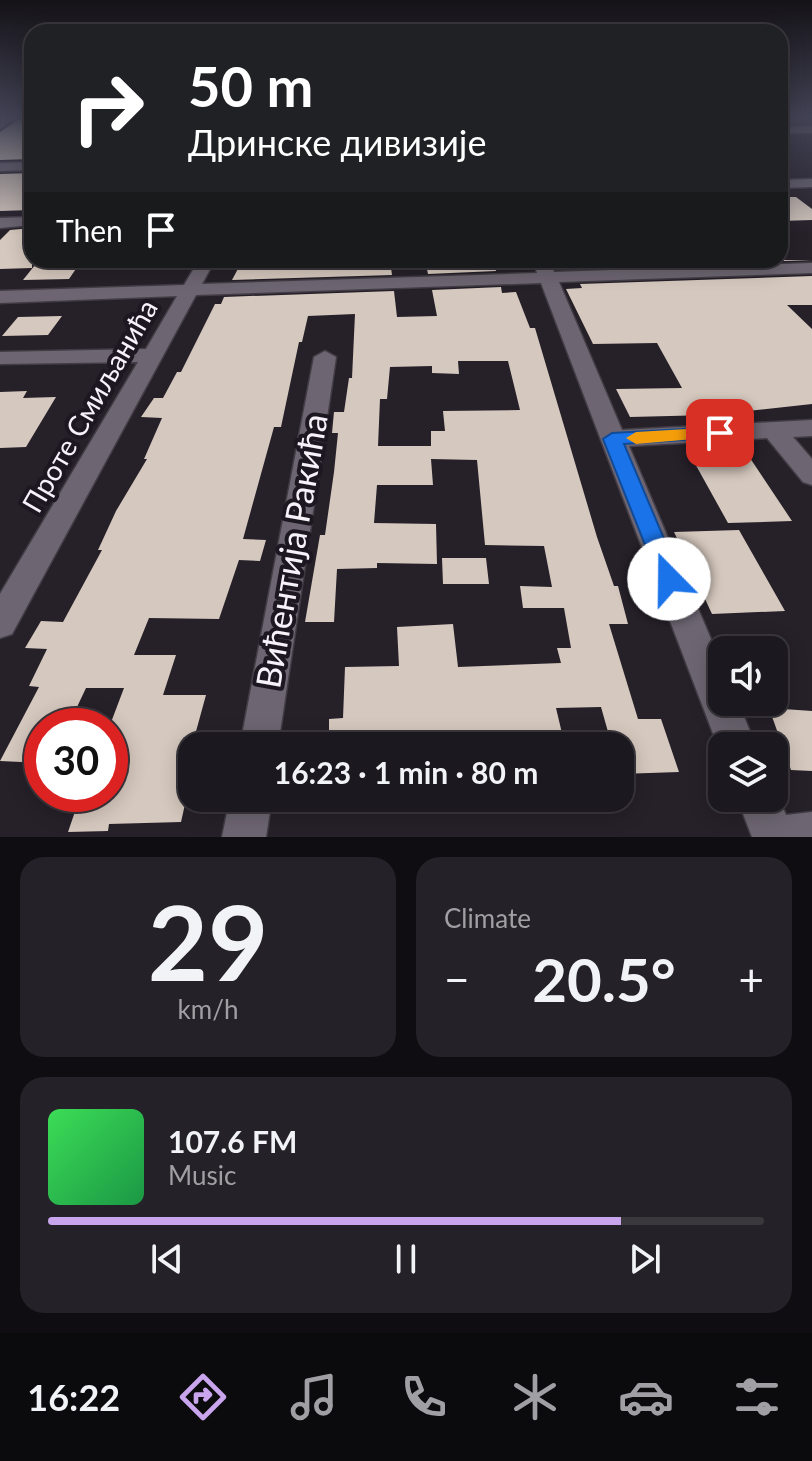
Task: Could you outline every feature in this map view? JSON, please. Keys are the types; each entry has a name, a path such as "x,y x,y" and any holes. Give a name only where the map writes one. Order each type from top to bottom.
{"street":[{"path":"0,167 24,166"},
{"path":"788,184 812,183"},
{"path":"0,223 24,222"},
{"name":"Проте Смиљанића","path":"0,624 202,268"},
{"path":"544,268 731,732"},
{"path":"0,297 190,290 544,268 812,268"},
{"path":"0,358 154,355"},
{"name":"Вићентија Ракића","path":"261,732 325,357"},
{"path":"612,439 812,428"},
{"path":"774,430 812,476"},
{"path":"244,837 248,812"},
{"path":"764,812 774,837"},
{"path":"781,837 812,834"}],"building":[{"path":"0,157 24,157 24,159 0,160"},
{"path":"24,173 24,210 0,211 0,174"},
{"path":"788,197 796,197 812,209 812,220 788,221"},
{"path":"24,229 24,268 32,268 0,269 0,240 10,230"},
{"path":"33,268 77,268 69,279 23,280"},
{"path":"238,268 391,268 392,275 232,280"},
{"path":"427,268 495,268 496,271 428,274"},
{"path":"812,276 812,305 787,305 812,329 812,404 710,415 630,417 616,389 682,388 657,343 593,344 566,289 582,288 580,284"},
{"path":"501,287 502,293 516,292 530,328 535,328 597,537 614,586 618,586 628,624 609,624 638,719 661,719 679,772 634,774 634,732 608,732 601,707 556,708 562,732 329,732 329,719 343,718 345,667 399,666 397,627 453,624 458,667 561,663 557,648 571,648 564,608 523,608 520,586 552,587 544,546 485,545 477,460 431,459 433,485 377,485 374,523 436,524 437,564 377,563 377,568 337,569 334,622 305,622 320,535 325,535 334,472 338,433 332,433 334,412 344,412 349,378 352,378 355,314 308,316 302,342 299,342 281,427 274,427 243,539 266,540 260,561 239,560 219,619 149,618 134,655 176,655 163,695 206,695 196,732 178,732 178,812 183,812 181,822 109,824 108,831 68,832 75,812 128,812 128,708 116,708 124,688 86,688 77,708 28,708 39,687 29,686 47,649 25,648 41,621 63,622 102,550 98,550 116,511 147,459 144,459 162,418 141,417 154,398 163,398 177,372 181,372 215,304 221,304 224,297 394,291 397,317 437,316 432,290","holes":["458,361 508,361 520,410 443,411 445,431 431,431 431,446 378,446 380,399 387,399 390,367 432,366 432,373 459,374"]},
{"path":"62,316 48,335 2,336 18,317"},
{"path":"27,391 23,398 56,397 26,447 0,448 0,392"},
{"path":"750,458 792,521 728,523 693,460"},
{"path":"739,530 785,611 712,614 674,532"},
{"path":"442,558 486,558 489,584 443,584"},
{"path":"788,709 812,711 812,771 791,770 788,732 778,732 772,716 788,716"},
{"path":"24,715 24,762 0,761"}],"slow traffic":[{"path":"636,438 687,435"}],"route":[{"path":"669,579 612,439 720,433"}]}
